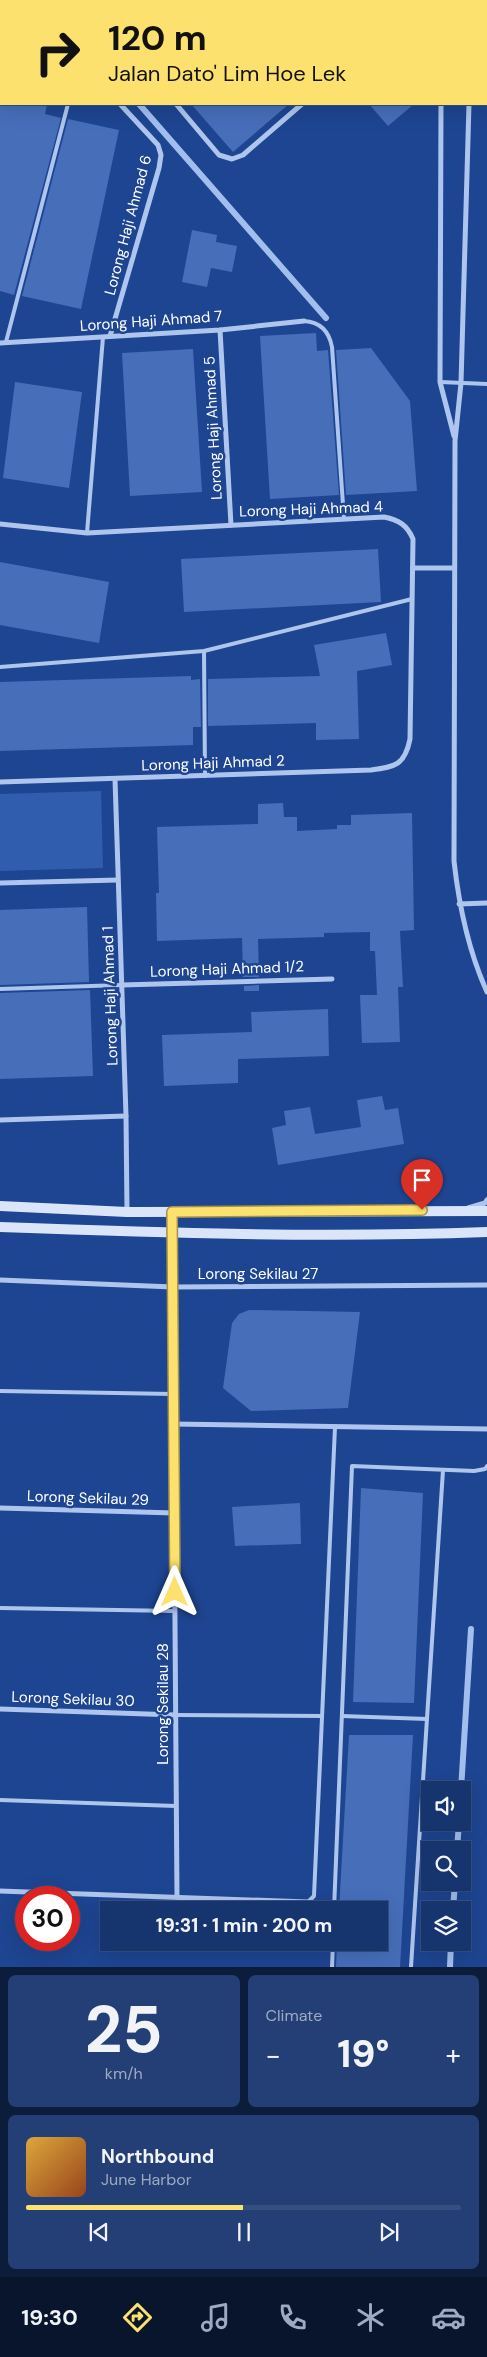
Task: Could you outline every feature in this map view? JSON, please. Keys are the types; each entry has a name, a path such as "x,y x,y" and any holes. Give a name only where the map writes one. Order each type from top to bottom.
{"street":[{"name":"Lorong Haji Ahmad 6","path":"110,336 159,168 161,155 158,145 121,105"},
{"path":"177,105 219,155 232,159 242,156 301,105"},
{"path":"441,105 440,382 455,441"},
{"path":"469,105 462,383 455,441 454,861 459,904 470,947 485,981 487,992"},
{"name":"Lorong Haji Ahmad 7","path":"3,343 220,330 304,321"},
{"name":"Lorong Haji Ahmad 5","path":"220,330 231,525"},
{"name":"Lorong Haji Ahmad 4","path":"0,524 87,533 384,517 403,523 413,539 410,740"},
{"path":"413,568 454,568"},
{"name":"Lorong Haji Ahmad 2","path":"0,782 371,770 389,768 401,762 408,751 410,740"},
{"name":"Lorong Haji Ahmad 1","path":"115,778 126,1116 127,1212"},
{"path":"0,884 118,880"},
{"path":"459,904 487,903"},
{"name":"Lorong Haji Ahmad 1/2","path":"122,985 332,979"},
{"path":"0,1120 126,1116"},
{"path":"460,1210 484,1203 487,1200"},
{"path":"0,1206 127,1212 487,1210"},
{"name":"Lorong Sekilau 28","path":"172,1212 177,1897"},
{"path":"0,1226 172,1234 373,1236 487,1232"},
{"name":"Lorong Sekilau 27","path":"0,1280 173,1287 487,1285"},
{"path":"174,1424 487,1429"},
{"name":"Lorong Sekilau 29","path":"0,1508 174,1513"},
{"name":"Lorong Sekilau 30","path":"0,1709 176,1715"},
{"path":"0,1891 282,1901"}],"lane":[{"path":"3,343 68,105"},
{"path":"304,321 314,322 326,331 332,347 344,519"},
{"path":"87,533 103,337"},
{"path":"440,382 487,384"},
{"path":"0,667 204,651 412,599"},
{"path":"204,651 205,776"},
{"path":"0,989 122,985"},
{"path":"0,1391 173,1394"},
{"path":"309,1901 314,1896 335,1427"},
{"path":"334,1901 352,1466 474,1471 485,1469 487,1466"},
{"path":"411,1967 443,1470"},
{"path":"0,1608 175,1611"},
{"path":"176,1715 322,1716"},
{"path":"342,1716 427,1719"},
{"path":"0,1800 176,1806"},
{"path":"332,1967 333,1951"}],"shaded area":[{"path":"101,791 103,868 0,871 0,794"}],"building":[{"path":"0,105 47,105 45,114 61,118 14,295 0,291"},
{"path":"192,105 288,105 233,152"},
{"path":"370,105 413,105 388,126"},
{"path":"68,119 119,130 81,309 22,296"},
{"path":"192,230 217,235 216,242 237,246 232,272 211,268 207,287 182,282"},
{"path":"316,333 317,351 328,350 339,495 270,499 260,336"},
{"path":"371,348 410,401 417,491 346,495 336,350"},
{"path":"193,349 202,492 130,496 122,353"},
{"path":"15,382 82,392 69,488 3,478"},
{"path":"378,549 381,602 184,612 181,559"},
{"path":"0,562 109,582 99,643 0,625"},
{"path":"386,633 392,665 357,671 359,739 316,740 316,723 208,726 208,679 320,676 314,645"},
{"path":"191,676 191,680 200,679 201,727 193,727 193,745 0,751 0,682"},
{"path":"283,803 284,817 297,817 297,831 337,829 337,825 351,825 351,815 412,813 414,930 400,931 403,987 398,987 400,1042 362,1043 360,995 377,995 375,951 370,951 370,932 324,933 324,937 258,939 259,977 243,977 242,938 157,941 156,893 159,893 157,827 258,824 258,804"},
{"path":"87,907 89,982 0,985 0,910"},
{"path":"259,985 259,991 244,991 244,986"},
{"path":"90,990 93,1076 0,1079 0,993"},
{"path":"328,1009 329,1056 238,1059 238,1083 164,1086 162,1035 252,1032 251,1012"},
{"path":"382,1096 385,1110 398,1108 404,1144 278,1165 272,1128 286,1125 284,1111 310,1107 315,1134 361,1127 357,1100"},
{"path":"249,1310 360,1312 348,1408 251,1411 223,1388 232,1323 239,1314"},
{"path":"361,1488 423,1493 414,1703 353,1702"},
{"path":"300,1503 301,1544 235,1546 232,1507"},
{"path":"349,1735 413,1735 400,1967 336,1967 337,1951 388,1951 388,1901 340,1901"}],"waterway":[{"path":"140,105 326,318"},
{"path":"462,1781 471,1629"},
{"path":"458,1831 458,1841"},
{"path":"454,1891 454,1901"},
{"path":"450,1967 451,1951"}],"route":[{"path":"175,1592 172,1212 422,1210"}]}
